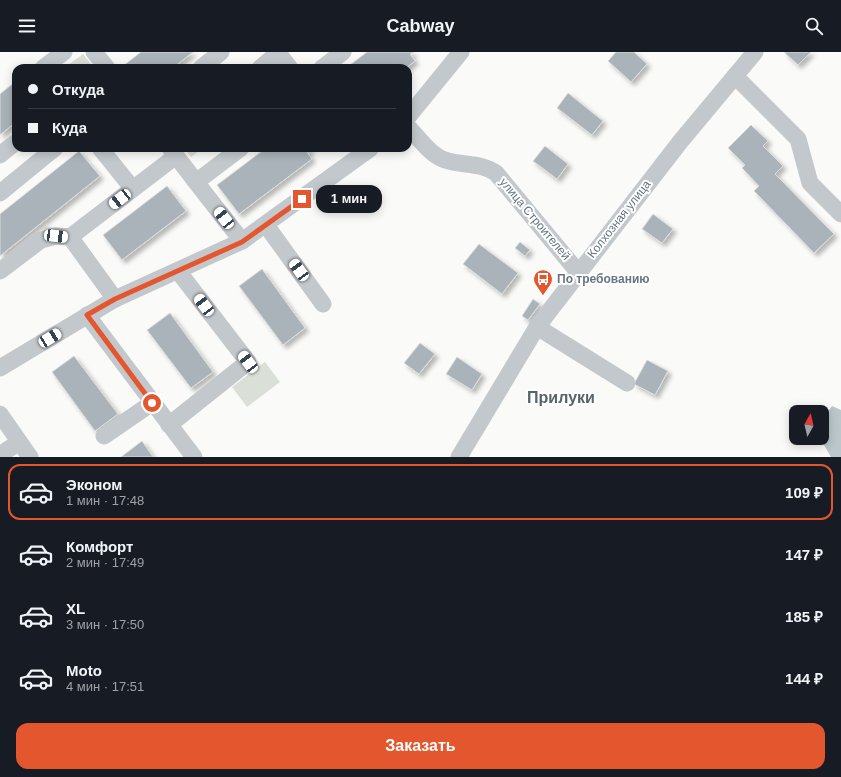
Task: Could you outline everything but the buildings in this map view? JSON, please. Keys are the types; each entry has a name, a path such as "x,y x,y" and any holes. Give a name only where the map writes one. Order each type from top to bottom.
{"street":[{"path":"48,64 64,52"},
{"path":"94,52 104,64"},
{"path":"206,64 221,52"},
{"path":"327,64 343,52"},
{"path":"412,112 461,52"},
{"name":"Колхозная улица","path":"459,457 537,327 680,142 755,52"},
{"path":"265,64 278,53 287,64"},
{"path":"735,76 798,139 810,183 841,214"},
{"name":"улица Строителей","path":"412,131 433,154 443,160 481,165 496,173 578,272"},
{"path":"0,155 12,145"},
{"path":"0,193 51,152"},
{"path":"103,152 133,189"},
{"path":"70,238 133,189 173,152 242,242"},
{"path":"196,182 236,152"},
{"path":"0,368 115,299 242,242 362,152"},
{"path":"266,225 323,304"},
{"path":"0,271 41,240 56,236 70,238 115,299"},
{"path":"169,425 248,362 178,271"},
{"path":"87,315 194,457"},
{"path":"537,327 627,383"},
{"path":"104,436 152,403"},
{"path":"0,414 30,457"},
{"path":"0,455 19,442"}],"shaded area":[{"path":"83,54 91,64 69,64"},
{"path":"187,152 198,152 191,157"},
{"path":"265,362 280,382 247,407 232,387"},
{"path":"832,406 841,410 841,457 831,457 824,445 829,445 829,410"}],"place":[{"name":"По требованию","path":"543,296"}],"district":[{"name":"Прилуки","path":"561,397"}],"route":[{"path":"152,403 87,315 115,299 242,242 302,199"}]}
